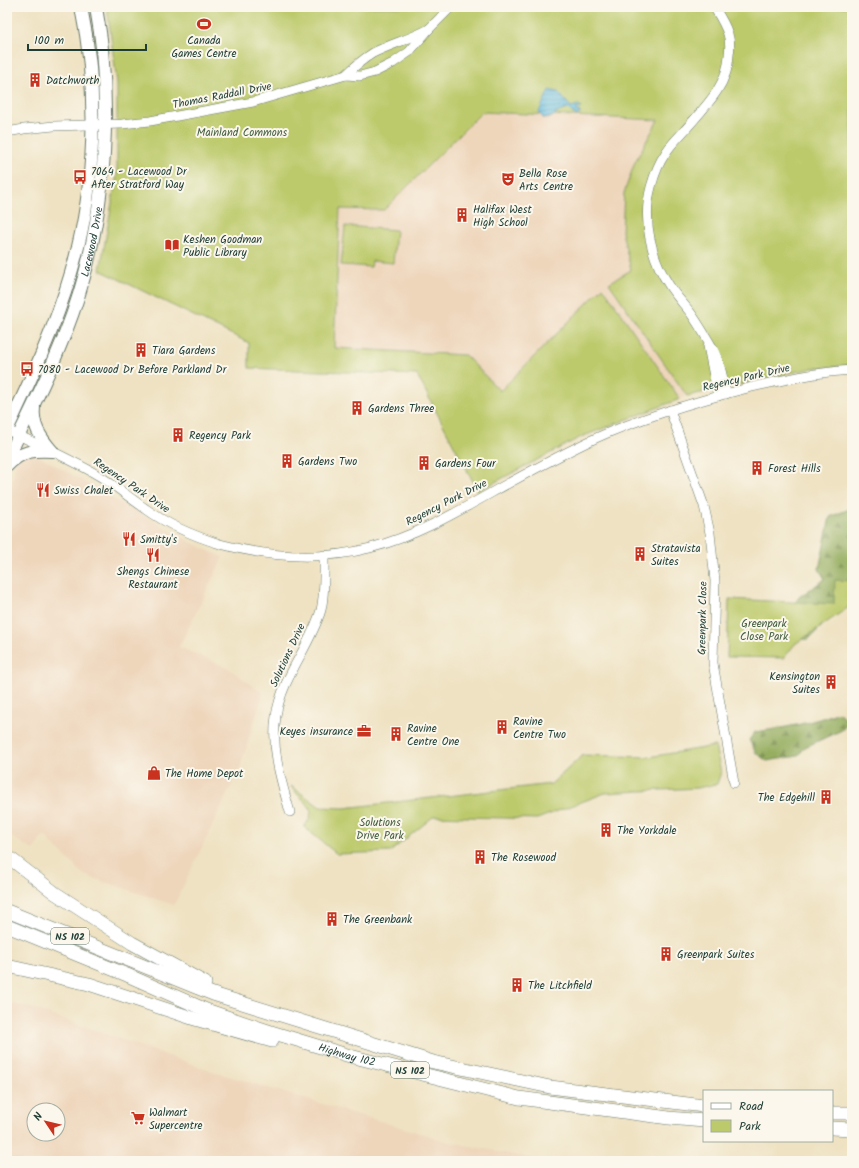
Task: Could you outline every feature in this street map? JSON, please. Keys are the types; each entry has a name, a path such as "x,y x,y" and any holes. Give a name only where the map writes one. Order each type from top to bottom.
{"highway":[{"path":"7,856 55,893 132,943 205,983 254,1002 433,1062"},
{"name":"Highway 102","path":"7,911 213,994 433,1062 550,1087 703,1106"},
{"name":"Highway 102","path":"7,926 127,975 206,1010 350,1056 519,1098 669,1118 703,1121"},
{"path":"7,966 89,984 195,1019 330,1058 519,1098"},
{"path":"833,1113 852,1113"},
{"path":"833,1128 852,1129"}],"main road":[{"name":"Lacewood Drive","path":"11,432 35,402 65,333 84,277 95,233 101,192 99,125 87,36 81,7"},
{"name":"Lacewood Drive","path":"7,460 11,432 71,273 81,231 99,125 105,110 102,48 96,7"},
{"path":"7,409 18,400 26,390"},
{"path":"35,402 35,425 39,434 52,450"},
{"path":"7,466 22,454 31,451 52,450"}],"street":[{"name":"Thomas Raddall Drive","path":"7,132 24,128 150,121 237,106 289,93 346,75 360,76 375,72 393,64 409,52 451,7"},
{"path":"714,7 722,20 729,38 729,60 726,74 710,101 665,154 655,172 650,188 648,212 650,243 659,267 669,285 700,325 713,348 720,365 722,395"},
{"name":"Thomas Raddall Drive","path":"346,75 356,65 373,53 416,36 429,29"},
{"name":"Regency Park Drive","path":"11,432 52,450 104,479 147,510 165,521 195,535 219,544 263,553 292,556 324,555 346,553 369,548 404,537 431,526 543,464 591,441 670,410 777,381 852,370"},
{"name":"Greenpark Close","path":"670,410 704,506 710,533 715,581 713,669 734,783"},
{"name":"Solutions Drive","path":"290,812 278,771 274,742 276,716 285,685 321,610 324,555"}],"shaded area":[{"name":"Halifax West High School","path":"482,112 658,120 635,162 622,232 631,270 609,283 687,396 680,399 603,287 500,391 465,355 334,348 340,208 384,210"},
{"path":"19,444 108,496 206,550 223,557 179,647 228,668 263,693 240,768 174,905 84,875 44,835 33,850 7,834 7,501 10,496"},
{"path":"7,1003 28,1007 218,1073 450,1142 545,1161 7,1161"}],"green space":[{"name":"Mainland Commons","path":"107,7 852,7 852,365 813,368 687,396 609,283 631,270 622,232 624,193 635,162 658,120 482,112 384,210 340,209 334,348 465,355 500,391 603,287 680,399 581,437 478,491 417,375 249,368 249,343 100,270 117,175 117,83"},
{"path":"345,226 396,230 393,263 372,261 371,267 341,265"},
{"path":"852,508 852,602 830,618 809,639 794,640 788,613 799,597 825,579 819,569 830,517"},
{"name":"Greenpark Close Park","path":"835,580 852,581 852,605 795,644 784,658 727,657 729,599 834,604"},
{"path":"839,712 848,723 842,730 805,747 798,756 767,761 756,753 749,740 755,732 798,725"},
{"name":"Solutions Drive Park","path":"715,746 721,772 717,784 697,788 605,793 537,819 434,816 390,852 337,854 304,827 309,820 311,813 310,808 291,786 320,807 344,808 551,784 583,755 649,757"}],"water":[{"path":"549,90 558,92 571,107 578,105 582,107 576,109 581,113 576,116 568,109 559,112 550,118 543,118 539,112"}],"place":[{"name":"Canada Games Centre","path":"204,24"},
{"name":"Datchworth","path":"35,80"},
{"name":"7064 - Lacewood Dr After Stratford Way","path":"80,177"},
{"name":"Bella Rose Arts Centre","path":"508,179"},
{"name":"Halifax West High School","path":"462,215"},
{"name":"Keshen Goodman Public Library","path":"172,245"},
{"name":"Tiara Gardens","path":"141,350"},
{"name":"7080 - Lacewood Dr Before Parkland Dr","path":"27,369"},
{"name":"Gardens Three","path":"357,408"},
{"name":"Regency Park","path":"178,435"},
{"name":"Gardens Two","path":"287,461"},
{"name":"Gardens Four","path":"424,463"},
{"name":"Forest Hills","path":"757,468"},
{"name":"Swiss Chalet","path":"43,490"},
{"name":"Smitty's","path":"129,539"},
{"name":"Stratavista Suites","path":"640,554"},
{"name":"Shengs Chinese Restaurant","path":"153,555"},
{"name":"Kensington Suites","path":"831,682"},
{"name":"Ravine Centre Two","path":"502,727"},
{"name":"Keyes insurance","path":"364,731"},
{"name":"Ravine Centre One","path":"396,734"},
{"name":"The Home Depot","path":"154,773"},
{"name":"The Edgehill","path":"826,797"},
{"name":"The Yorkdale","path":"606,830"},
{"name":"The Rosewood","path":"480,857"},
{"name":"The Greenbank","path":"332,919"},
{"name":"Greenpark Suites","path":"666,954"},
{"name":"The Litchfield","path":"517,985"},
{"name":"Walmart Supercentre","path":"138,1118"}]}
